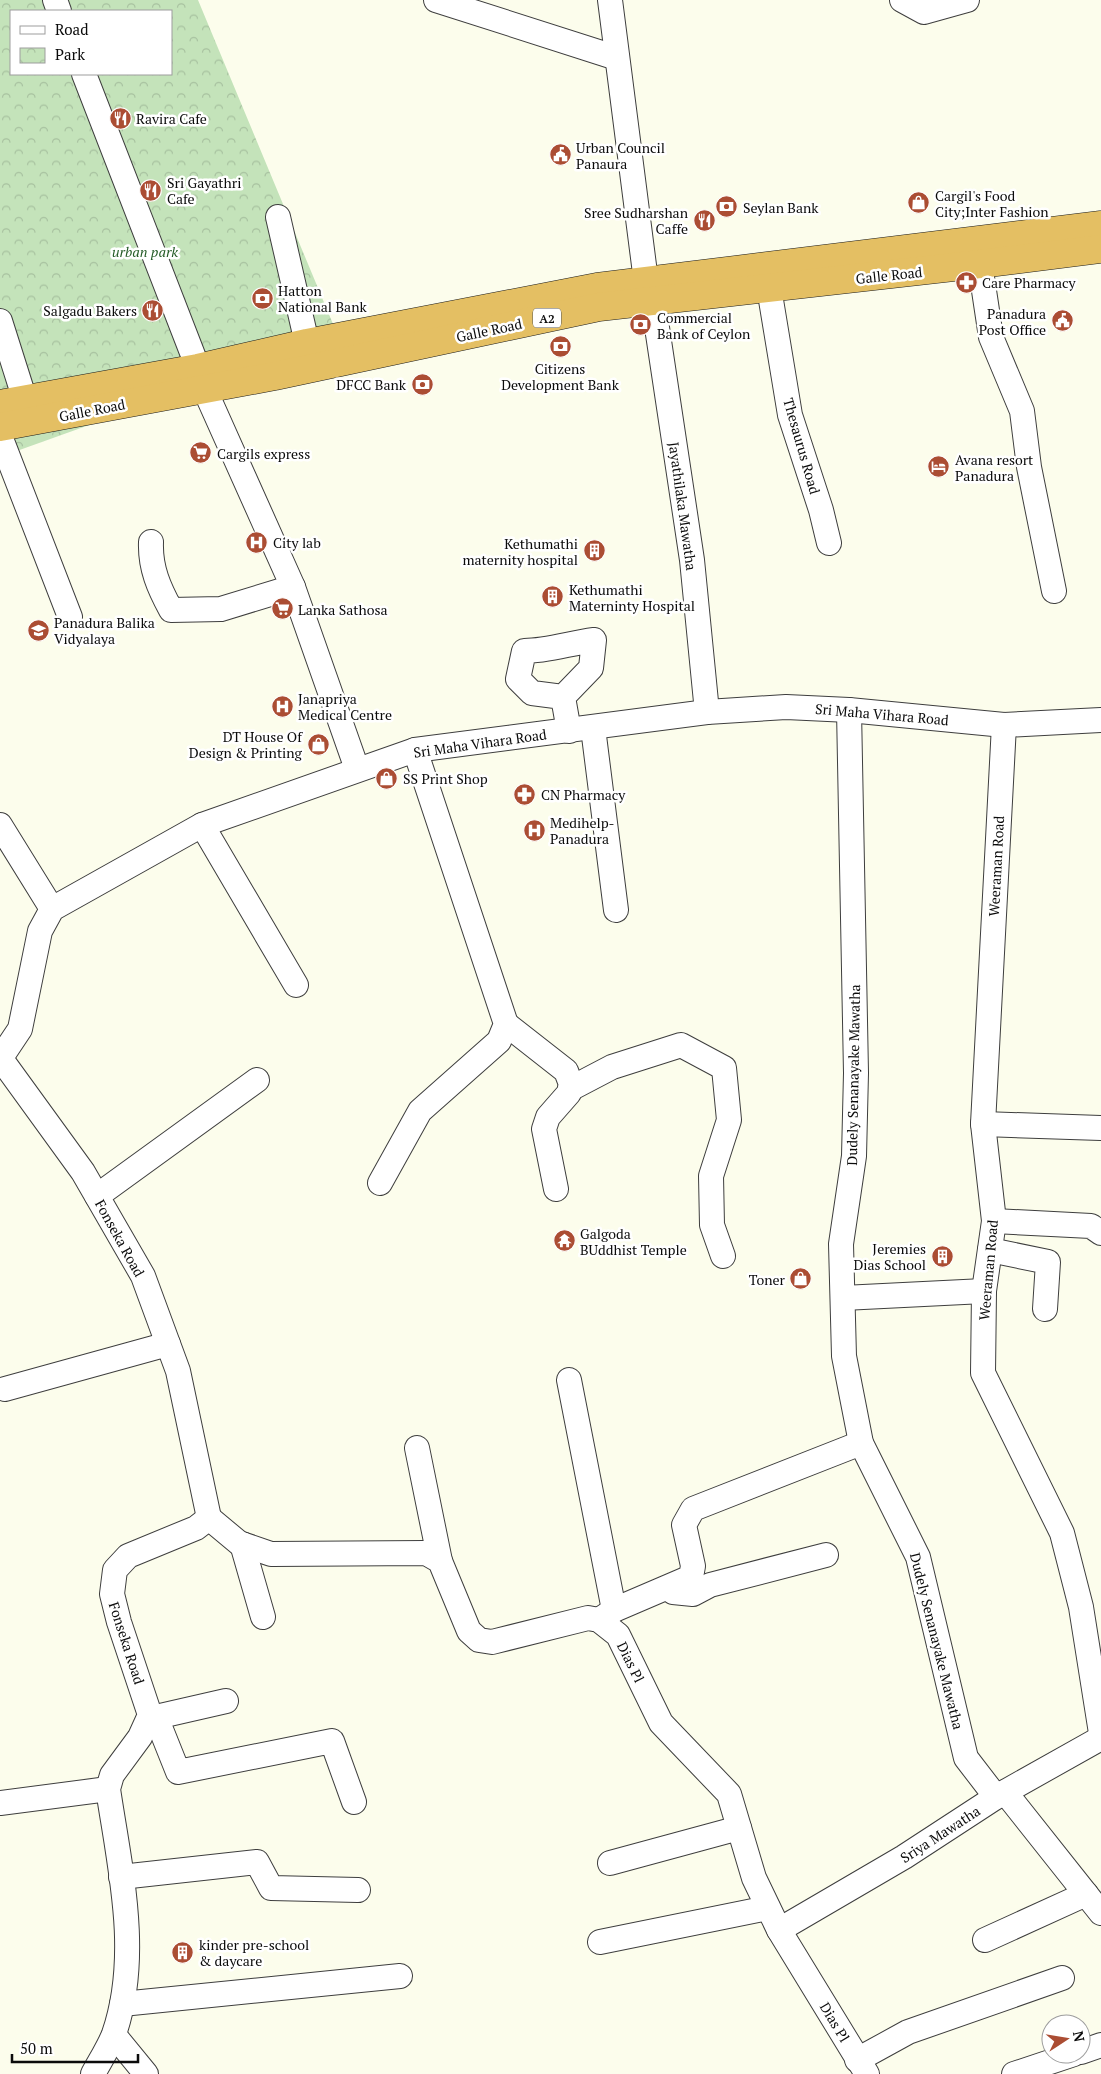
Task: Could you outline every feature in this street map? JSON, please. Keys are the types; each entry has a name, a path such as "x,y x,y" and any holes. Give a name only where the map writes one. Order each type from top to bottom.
{"highway":[{"name":"Galle Road","path":"13,402 201,378 275,376 599,307 650,291 1101,225"},
{"name":"Galle Road","path":"0,428 201,378 307,342 597,287 650,291 769,288 1101,249"}],"street":[{"path":"436,0 617,58"},
{"name":"Jayathilaka Mawatha","path":"610,0 650,291 692,560 707,712"},
{"path":"902,0 924,12 967,0"},
{"path":"84,75 201,378 293,587 357,769"},
{"path":"278,217 307,342"},
{"path":"980,264 991,337 1022,411 1029,467 1054,591"},
{"name":"Thesaurus Road","path":"769,288 790,415 821,510 829,543"},
{"path":"0,321 13,402"},
{"path":"0,436 70,617"},
{"path":"151,542 150,561 159,588 171,610 221,610 293,587"},
{"path":"562,697 569,731"},
{"name":"Sri Maha Vihara Road","path":"52,909 202,825 415,750 707,712 786,707 848,710 1004,725 1101,720"},
{"name":"Dudely Senanayake Mawatha","path":"848,710 856,1073 854,1156 841,1244 844,1356 861,1443 918,1557 966,1758 1001,1794 1101,1913"},
{"name":"Weeraman Road","path":"1004,725 984,1124 994,1221 984,1291 983,1373 1062,1533 1080,1607 1098,1700 1101,1733"},
{"path":"593,728 616,910"},
{"path":"415,750 506,1024 566,1072 571,1084 569,1093 548,1117 544,1129 556,1189"},
{"path":"0,825 52,909 40,931 20,1029 0,1059"},
{"path":"202,825 296,985"},
{"path":"380,1183 420,1111 499,1041 506,1024"},
{"path":"570,1089 612,1067 682,1046 724,1068 729,1120 711,1176 712,1225 723,1256"},
{"name":"Fonseka Road","path":"0,1059 83,1172 143,1276 178,1371 209,1518 196,1528 128,1556 115,1570 112,1594 153,1716 178,1772 332,1742 354,1802"},
{"path":"97,1196 257,1080"},
{"path":"984,1124 1101,1128"},
{"path":"994,1221 1091,1226 1101,1233"},
{"path":"990,1250 1048,1262 1045,1309"},
{"path":"842,1298 984,1291"},
{"path":"5,1389 168,1344"},
{"path":"569,1380 607,1615"},
{"path":"418,1448 440,1561 469,1631 480,1640 492,1642 607,1615 691,1577 693,1566 684,1525 693,1509 861,1443"},
{"path":"209,1518 242,1544 271,1554 426,1553 440,1561"},
{"path":"242,1544 263,1617"},
{"path":"660,1591 692,1594 710,1585 826,1556"},
{"name":"Dias Pl","path":"607,1615 661,1723 729,1794 754,1878 768,1908 779,1930 862,2067"},
{"path":"93,2074 114,2035 122,2004 128,1959 121,1877 108,1789 112,1775 153,1716 226,1701"},
{"name":"Sriya Mawatha","path":"779,1930 904,1858 1001,1794 1101,1738"},
{"path":"0,1803 108,1789"},
{"path":"610,1863 739,1828"},
{"path":"121,1877 257,1862 271,1888 358,1890"},
{"path":"985,1940 1086,1894"},
{"path":"600,1942 768,1908"},
{"path":"122,2004 400,1976"},
{"path":"862,2067 908,2032 1062,1978"},
{"path":"114,2035 146,2074"},
{"path":"1014,2074 1044,2064"}],"green space":[{"name":"urban park","path":"0,0 198,0 338,336 0,457"}],"place":[{"name":"Ravira Cafe","path":"120,118"},
{"name":"Urban Council Panaura","path":"560,155"},
{"name":"Sri Gayathri Cafe","path":"151,190"},
{"name":"Cargil's Food City;Inter Fashion","path":"919,203"},
{"name":"Seylan Bank","path":"727,207"},
{"name":"Sree Sudharshan Caffe","path":"704,220"},
{"name":"Care Pharmacy","path":"966,282"},
{"name":"Hatton National Bank","path":"262,298"},
{"name":"Salgadu Bakers","path":"153,310"},
{"name":"Panadura Post Office","path":"1062,321"},
{"name":"Commercial Bank of Ceylon","path":"641,325"},
{"name":"Citizens Development Bank","path":"560,346"},
{"name":"DFCC Bank","path":"422,384"},
{"name":"Cargils express","path":"201,453"},
{"name":"Avana resort Panadura","path":"939,467"},
{"name":"City lab","path":"257,542"},
{"name":"Kethumathi maternity hospital","path":"594,551"},
{"name":"Kethumathi Materninty Hospital","path":"553,597"},
{"name":"Lanka Sathosa","path":"282,609"},
{"name":"Panadura Balika Vidyalaya","path":"38,630"},
{"name":"Janapriya Medical Centre","path":"282,706"},
{"name":"DT House Of Design & Printing","path":"318,744"},
{"name":"SS Print Shop","path":"387,778"},
{"name":"CN Pharmacy","path":"525,794"},
{"name":"Medihelp- Panadura","path":"534,830"},
{"name":"Galgoda BUddhist Temple","path":"564,1241"},
{"name":"Jeremies Dias School","path":"942,1256"},
{"name":"Toner","path":"801,1279"},
{"name":"kinder pre-school & daycare","path":"183,1952"}]}
